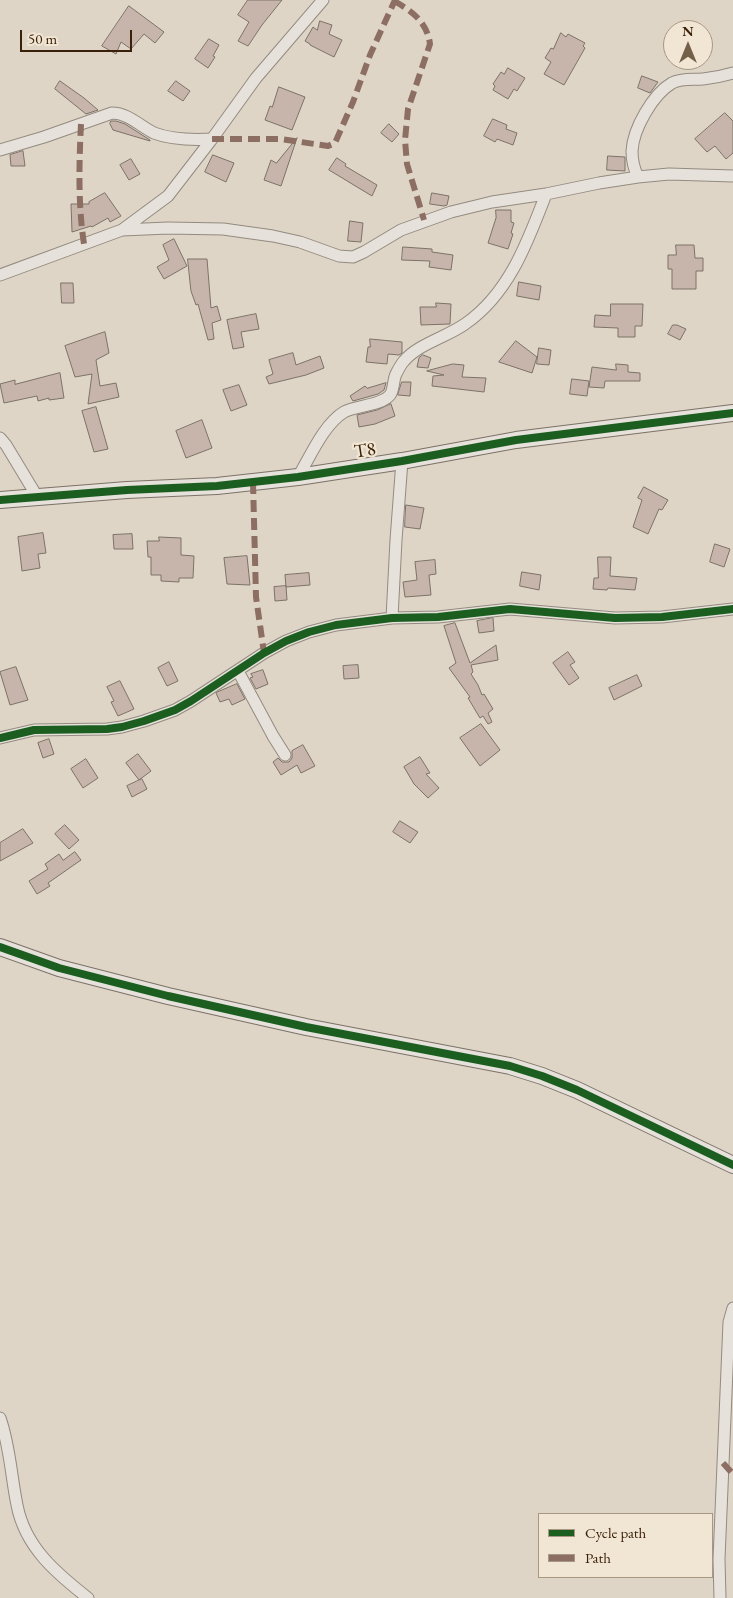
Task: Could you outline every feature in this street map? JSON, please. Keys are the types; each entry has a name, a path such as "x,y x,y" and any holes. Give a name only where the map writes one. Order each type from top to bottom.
{"street":[{"path":"0,275 122,230 168,196 256,78 323,0"},
{"path":"638,177 634,168 632,151 635,134 646,112 659,94 673,83 686,79 700,79 733,73"},
{"path":"0,150 112,113 122,114 155,133 187,140 212,139"},
{"path":"122,230 168,228 223,229 273,236 300,242 339,256 353,257 401,230 424,220 492,202 638,177 669,174 733,176"},
{"path":"298,477 334,421 342,413 351,408 383,401 390,395 396,374 412,352 445,336 466,323 496,296 508,279 523,249 546,194"},
{"name":"T8","path":"0,500 127,490 217,486 298,477 402,461 533,437 733,413"},
{"path":"0,438 38,498"},
{"path":"392,618 402,461"},
{"path":"0,738 34,730 107,729 144,721 175,710 191,701 264,653 286,641 309,632 336,625 392,618 438,616 510,609 592,617 639,618 677,616 733,609"},
{"path":"238,671 285,755"},
{"path":"0,947 59,968 168,996 306,1027 510,1066 577,1090 733,1165"},
{"path":"720,1598 719,1559 729,1322 733,1308"},
{"path":"0,1418 17,1506 27,1535 50,1567 88,1598"}],"building":[{"path":"248,0 282,0 248,46 238,41 249,22 238,15"},
{"path":"129,6 164,32 155,43 144,34 131,49 121,42 116,54 102,46"},
{"path":"320,21 332,25 329,34 342,40 334,57 305,41 313,27 317,30"},
{"path":"561,33 566,37 568,34 585,43 583,46 585,48 564,85 544,74 551,62 545,58 551,48 553,49"},
{"path":"209,39 219,45 213,56 215,57 208,68 195,59"},
{"path":"508,68 525,78 517,91 514,89 508,99 493,90 495,86 493,84 501,72 504,74"},
{"path":"642,76 658,82 650,93 638,88"},
{"path":"60,81 98,110 86,114 55,89"},
{"path":"176,81 190,91 183,101 168,91"},
{"path":"279,87 305,97 292,130 265,120"},
{"path":"725,113 733,121 733,153 726,159 715,146 707,152 695,139"},
{"path":"493,119 507,125 506,129 517,133 513,145 497,139 495,142 484,136"},
{"path":"111,121 125,124 150,141 113,130 110,124"},
{"path":"389,124 399,134 392,142 381,133"},
{"path":"297,138 281,186 264,180 271,160 276,163"},
{"path":"23,151 25,166 11,166 10,155"},
{"path":"213,155 234,163 226,182 205,172"},
{"path":"608,156 625,157 625,171 607,170"},
{"path":"337,158 346,164 345,166 377,185 372,196 329,170"},
{"path":"131,159 140,174 129,180 120,165"},
{"path":"105,193 121,216 110,222 108,218 92,227 72,232 71,204 89,204 89,202"},
{"path":"432,193 449,196 447,205 430,204"},
{"path":"496,210 511,210 511,222 514,223 508,249 488,243 496,218"},
{"path":"350,221 363,223 361,242 348,241"},
{"path":"174,239 187,266 164,279 157,267 169,260 163,245"},
{"path":"676,245 694,245 695,258 703,258 703,271 696,271 696,289 672,289 672,269 668,269 668,255 676,255"},
{"path":"403,247 432,249 432,252 453,255 451,270 429,267 430,261 402,260"},
{"path":"188,259 207,259 211,308 217,306 221,320 212,323 214,339 208,340 198,304 196,305 191,291"},
{"path":"519,282 541,286 539,300 517,296"},
{"path":"61,283 73,283 74,303 62,303"},
{"path":"436,303 451,304 450,324 421,325 420,307 436,307"},
{"path":"611,304 643,304 642,326 635,326 635,337 618,337 618,328 594,327 595,315 610,316"},
{"path":"256,314 259,329 241,332 244,347 233,349 227,320"},
{"path":"673,325 686,329 680,340 668,334"},
{"path":"105,332 109,353 96,360 100,386 116,383 119,397 88,404 92,374 75,377 65,346"},
{"path":"370,339 402,342 402,353 399,355 388,354 387,364 366,362"},
{"path":"516,341 537,357 532,373 499,362"},
{"path":"539,348 551,350 549,365 537,364"},
{"path":"293,353 296,365 320,356 324,368 306,375 269,384 266,377 273,374 269,360"},
{"path":"423,355 431,358 428,368 417,367 419,358"},
{"path":"453,364 464,365 462,377 486,378 484,392 432,386 433,376 444,375 427,371"},
{"path":"616,364 628,365 628,372 640,373 640,381 605,381 604,388 589,387 592,367 616,370"},
{"path":"60,373 64,398 49,400 49,398 38,401 37,396 4,403 0,384 15,380 15,384"},
{"path":"572,379 589,381 587,396 570,394"},
{"path":"402,382 411,382 410,396 398,395"},
{"path":"386,383 384,390 378,394 353,401 350,396 365,386 367,388"},
{"path":"239,385 247,405 231,411 223,390"},
{"path":"391,404 395,416 375,424 359,427 357,415"},
{"path":"96,407 108,449 94,452 82,411"},
{"path":"202,420 212,448 186,458 176,431"},
{"path":"644,487 668,500 662,510 659,509 648,534 633,527 642,500 638,498"},
{"path":"406,505 424,508 420,529 405,527"},
{"path":"43,533 46,553 38,554 40,568 22,571 18,537"},
{"path":"132,534 133,549 114,549 113,535"},
{"path":"159,537 181,538 181,555 194,556 193,578 179,578 179,582 161,581 161,575 151,575 151,557 148,557 147,541 159,541"},
{"path":"715,544 730,549 724,567 710,562"},
{"path":"247,556 250,585 227,584 224,558"},
{"path":"598,557 611,557 610,576 637,578 635,590 593,589 594,578 598,578"},
{"path":"435,560 436,574 429,575 431,595 405,597 403,582 417,580 415,562"},
{"path":"522,572 541,575 539,590 520,586"},
{"path":"309,573 310,585 286,587 285,575"},
{"path":"286,586 287,600 275,601 274,587"},
{"path":"493,618 494,631 479,633 477,621"},
{"path":"455,623 470,663 496,645 498,660 471,665 473,672 471,674 482,695 484,694 493,709 488,713 492,722 488,724 483,716 480,718 468,698 470,697 449,668 456,663 444,626"},
{"path":"568,652 575,662 570,665 579,678 569,685 553,663"},
{"path":"169,662 178,681 167,686 158,668"},
{"path":"358,665 359,678 344,679 343,666"},
{"path":"16,667 28,700 10,705 0,672"},
{"path":"263,670 268,684 256,689 250,678 253,677 251,674"},
{"path":"637,675 642,686 614,700 609,688"},
{"path":"120,681 134,709 118,716 111,702 114,701 107,687"},
{"path":"237,684 245,699 232,705 229,699 220,702 216,693"},
{"path":"481,724 500,750 480,766 460,738"},
{"path":"49,739 54,754 43,758 38,743"},
{"path":"303,745 315,766 301,773 297,765 281,775 273,762 278,758 282,762 289,762 292,758 292,751"},
{"path":"138,754 151,771 139,780 126,763"},
{"path":"420,757 430,773 426,774 439,788 428,798 414,784 404,767"},
{"path":"86,759 98,778 83,788 71,769"},
{"path":"142,779 147,789 132,797 127,786"},
{"path":"400,821 418,832 410,843 393,832"},
{"path":"65,825 79,840 69,849 55,834"},
{"path":"23,829 33,843 0,861 0,843"},
{"path":"75,852 81,860 48,883 50,886 37,894 29,881 48,869 45,864 59,854 63,860"}],"marked path":[{"path":"212,139 281,139 328,146 335,143 353,102 370,55 395,0"},
{"path":"394,1 418,18 426,29 430,44 408,109 405,140 407,164 424,220"},
{"path":"81,124 80,184 84,244"},
{"path":"253,482 256,597 264,653"},
{"path":"723,1463 733,1474"}],"cycle path":[{"path":"0,500 127,490 217,486 298,477 402,461 516,440 733,413"},
{"path":"0,738 34,730 107,729 144,721 175,710 191,701 264,653 286,641 309,632 336,625 392,618 438,617 510,609 615,618 662,617 733,609"},
{"path":"0,947 59,968 168,996 306,1027 510,1066 577,1090 733,1165"}]}
